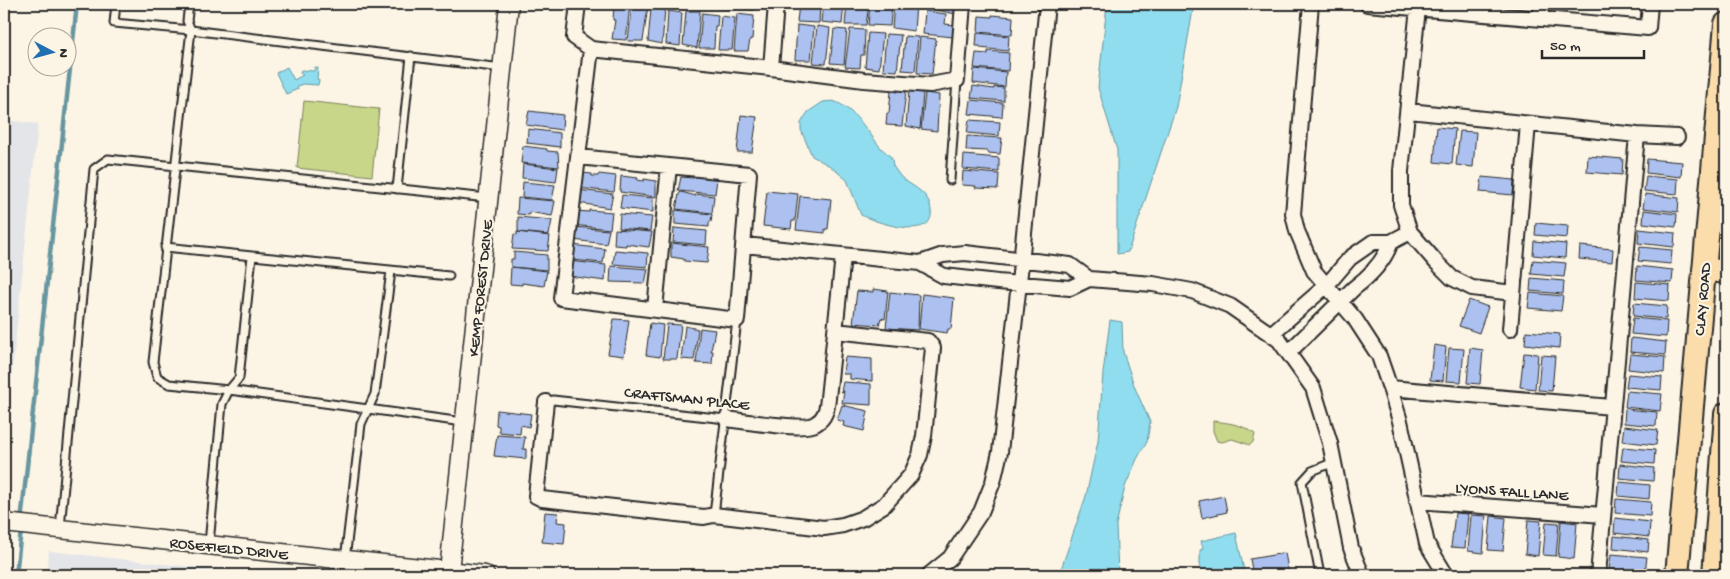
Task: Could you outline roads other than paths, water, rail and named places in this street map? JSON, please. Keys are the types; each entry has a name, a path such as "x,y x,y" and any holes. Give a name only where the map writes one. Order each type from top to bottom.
{"main road":[{"name":"CLAY ROAD","path":"1677,575 1726,25"},
{"path":"1704,269 1726,272"},
{"path":"1714,575 1722,530 1726,414"}],"street":[{"name":"KEMP FOREST DRIVE","path":"449,571 509,4"},
{"path":"578,4 574,37 591,49 864,80 930,85 957,80 964,4"},
{"path":"771,68 776,4"},
{"path":"929,575 950,558 981,512 993,482 1000,452 1022,259 1047,4"},
{"path":"1311,4 1293,214 1296,231 1314,272 1355,318 1379,356 1390,388 1427,544 1446,575"},
{"path":"1367,4 1648,28 1650,4"},
{"path":"1540,19 1542,4"},
{"path":"1418,8 1401,171 1401,205 1410,232 1452,278 1472,288 1513,293"},
{"path":"578,157 749,174 737,320 561,298 591,49"},
{"path":"1408,111 1637,135 1677,137"},
{"path":"1510,329 1528,124"},
{"path":"1598,575 1637,135"},
{"path":"655,310 670,166"},
{"path":"1271,334 1327,285 1350,258 1373,242 1391,242 1410,232"},
{"path":"1288,353 1366,279 1386,255 1391,242"},
{"path":"744,245 920,263 944,276 1070,288 1089,279 1152,284 1192,291 1230,306 1279,340 1313,388 1330,443 1351,548 1362,575"},
{"path":"920,263 943,254 961,253 1070,265 1089,279"},
{"path":"546,402 536,496 542,499 704,517 714,515 807,528 843,526 863,518 884,505 911,475 920,455 924,436 933,348 928,341 835,331 843,256"},
{"path":"1299,309 1316,326"},
{"name":"CRAFTSMAN PLACE","path":"726,419 810,427 822,419 826,411 835,331"},
{"path":"1390,388 1612,406"},
{"name":"LYONS FALL LANE","path":"1417,501 1603,515"},
{"name":"ROSEFIELD DRIVE","path":"4,523 485,575"}],"lane":[{"path":"116,4 114,23 191,30 502,68"},
{"path":"189,4 188,21 191,30 153,362 157,377 169,384 229,390 464,422"},
{"path":"397,189 411,56"},
{"path":"950,180 957,80"},
{"path":"60,529 94,169 108,159 488,198"},
{"path":"165,247 449,276"},
{"path":"209,545 222,404 229,390 239,378 252,256"},
{"path":"345,560 361,424 375,394 391,271"},
{"path":"714,515 737,320"},
{"name":"CRAFTSMAN PLACE","path":"546,402 553,400 726,419"},
{"path":"1320,575 1302,482 1312,471 1334,462"}],"water":[{"path":"1107,4 1194,4 1176,107 1128,252 1117,254 1117,150 1098,88"},
{"path":"287,67 294,80 303,75 300,73 301,70 314,71 315,67 318,68 318,85 303,84 297,86 298,89 286,94 276,73"},
{"path":"833,101 854,114 891,158 893,166 900,176 925,196 930,205 931,217 926,224 906,228 893,226 861,215 847,180 830,166 812,156 801,130 801,123 808,112 823,102"},
{"path":"1110,320 1122,322 1123,352 1135,388 1150,422 1147,442 1137,459 1125,487 1116,525 1118,575 1059,575 1086,496 1098,441 1103,373"},
{"path":"1236,533 1245,575 1204,575 1200,565 1200,550 1203,549 1201,541"}],"waterway":[{"path":"21,522 77,4"},
{"path":"16,575 21,530"}]}
